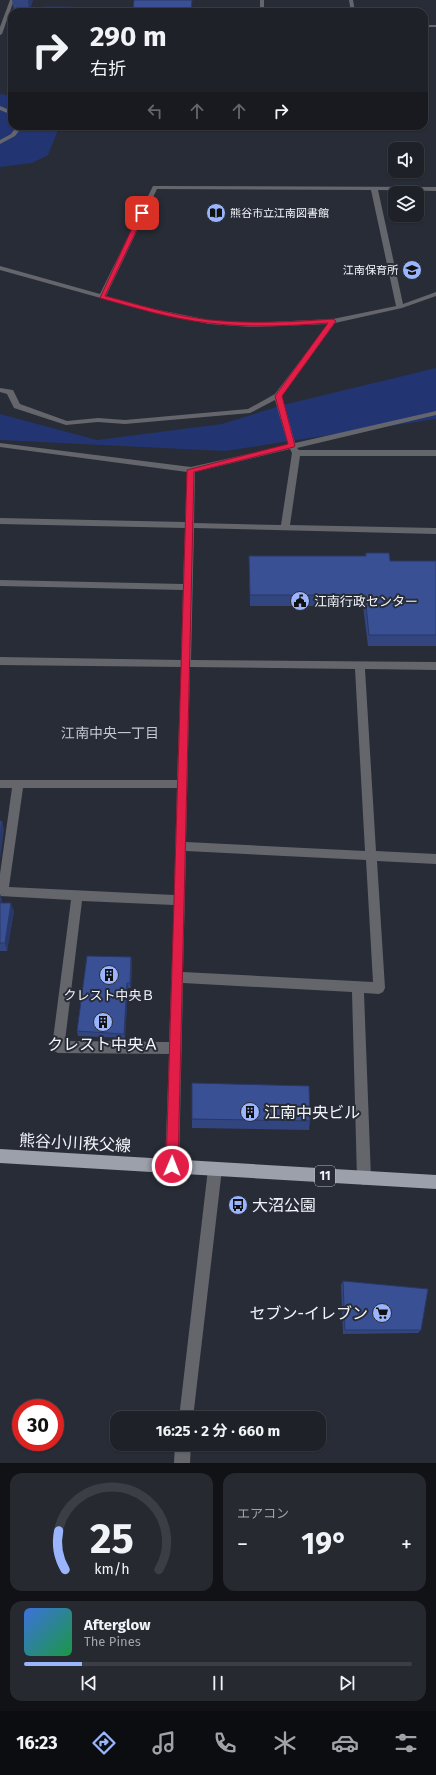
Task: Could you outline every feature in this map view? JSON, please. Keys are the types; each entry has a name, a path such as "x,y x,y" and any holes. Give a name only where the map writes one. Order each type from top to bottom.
{"main road":[{"name":"熊谷小川秩父線","path":"0,1156 436,1182"}],"street":[{"path":"0,34 8,12"},
{"path":"4,23 8,24"},
{"path":"0,142 16,130"},
{"path":"102,296 155,187 436,189"},
{"path":"374,188 400,307"},
{"path":"0,268 153,311 209,322 275,325 333,321 400,307 436,294"},
{"path":"0,390 10,392 17,406 66,423 98,420 125,422 250,411 278,396 333,321"},
{"path":"278,396 294,449 285,527"},
{"path":"0,445 191,470 294,449 436,413"},
{"path":"294,449 436,453"},
{"path":"172,1166 186,587 191,470"},
{"path":"0,521 436,531"},
{"path":"0,583 186,587"},
{"path":"0,661 436,666"},
{"path":"177,977 379,988 360,665"},
{"path":"0,784 181,784"},
{"path":"18,784 4,892 179,900"},
{"path":"180,846 436,859"},
{"path":"77,895 58,1047 175,1048"},
{"path":"358,986 364,1178"},
{"path":"187,1411 196,1313 215,1169"},
{"path":"182,1463 183,1451"}],"shaded area":[{"path":"0,94 8,95 8,130 58,130 48,155 32,163 0,167"},
{"path":"436,368 436,419 225,451 0,440 0,414 97,440 222,424 283,405"}],"building":[{"path":"134,0 192,0 191,8 133,8"},
{"path":"45,7 71,7 71,8"},
{"name":"江南行政センター","path":"366,553 389,553 390,561 436,561 436,635 369,635 365,595 250,595 249,556 366,556"},
{"path":"0,821 2,821 0,834"},
{"path":"0,903 11,903 5,943 0,943"},
{"path":"87,956 131,957 130,983 127,983 124,1034 77,1031"},
{"name":"江南中央ビル","path":"192,1083 309,1086 310,1121 192,1119"},
{"name":"セブン-イレブン","path":"343,1281 428,1289 421,1330 345,1330"}],"place":[{"name":"熊谷市立江南図書館","path":"216,213"},
{"name":"江南保育所","path":"412,270"},
{"name":"江南行政センター","path":"300,601"},
{"name":"クレスト中央Ｂ","path":"109,975"},
{"name":"クレスト中央Ａ","path":"103,1022"},
{"name":"江南中央ビル","path":"250,1112"},
{"name":"大沼公園","path":"238,1205"},
{"name":"セブン-イレブン","path":"382,1313"}],"district":[{"name":"江南中央一丁目","path":"110,733"}],"route":[{"path":"142,213 115,266 102,296 153,311 209,322 275,325 309,324 333,321 278,396 292,446 191,470 188,525 172,1166"}]}
